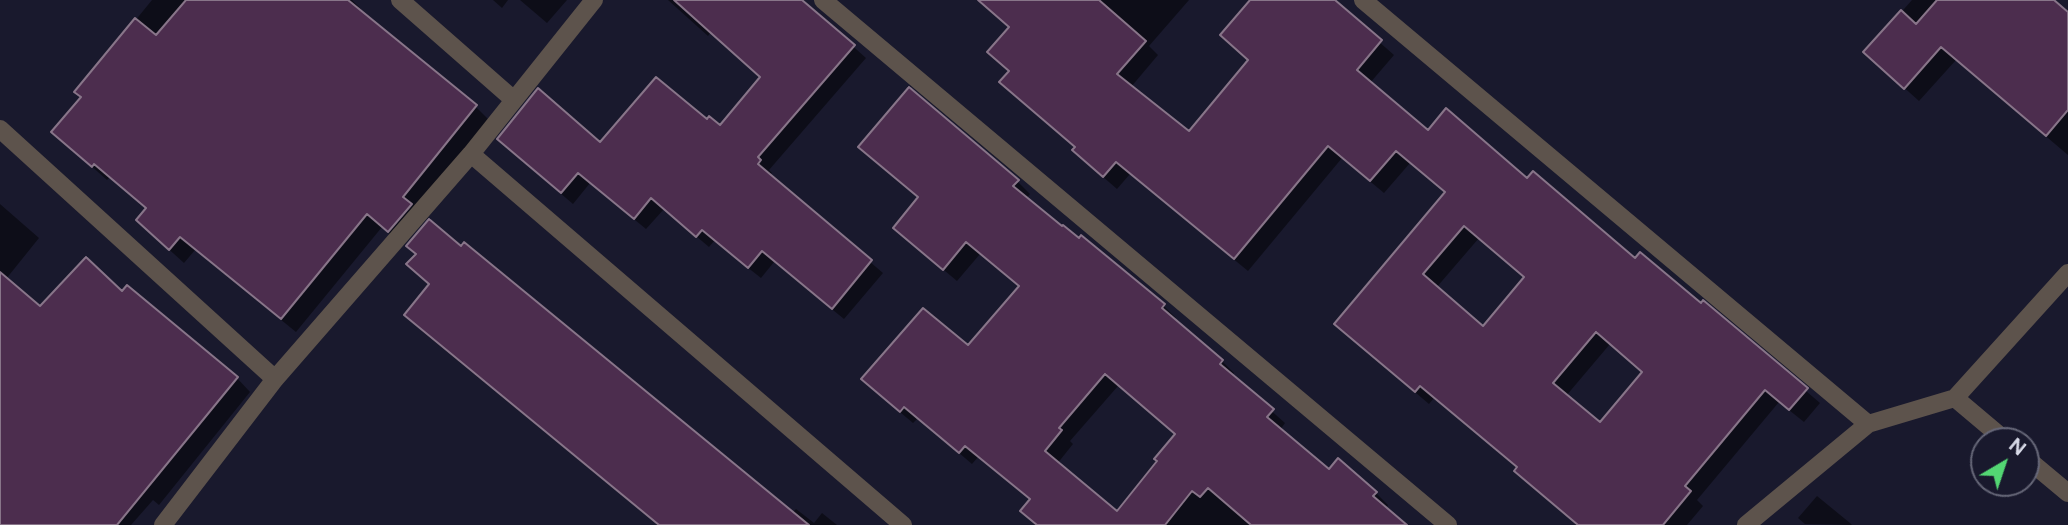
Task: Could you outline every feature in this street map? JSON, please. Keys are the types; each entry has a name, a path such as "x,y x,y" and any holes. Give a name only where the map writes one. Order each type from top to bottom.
{"street":[{"path":"400,0 514,100"},
{"path":"163,525 275,379 471,154 594,0"},
{"path":"823,0 1448,525"},
{"path":"1363,0 1868,424"},
{"path":"0,129 275,379"},
{"path":"471,154 903,525"},
{"path":"1746,525 1868,424 1955,398 2068,273"},
{"path":"1955,398 1989,427"},
{"path":"2040,470 2068,493"}],"building":[{"path":"186,0 348,0 477,105 403,197 412,204 388,232 367,214 281,319 180,237 169,250 136,220 146,208 51,132 81,97 74,92 135,18 156,35"},
{"path":"674,0 802,0 855,45 758,157 761,160 758,164 872,260 832,309 762,251 748,268 702,230 696,237 651,198 634,219 578,173 561,193 497,139 538,88 600,142 656,77 707,119 709,116 720,125 760,77"},
{"path":"978,0 1099,0 1146,41 1117,74 1189,131 1248,60 1220,35 1250,0 1335,0 1382,40 1357,70 1428,130 1446,108 1527,178 1533,171 1635,258 1640,252 1701,303 1703,300 1808,388 1789,410 1765,390 1685,486 1691,491 1663,525 1578,525 1514,471 1517,467 1420,386 1415,392 1334,324 1445,192 1396,151 1370,181 1328,146 1234,259 1116,162 1103,177 1072,150 1075,147 999,82 1009,71 987,52 1009,27","holes":["1464,226 1524,277 1483,326 1423,274","1596,332 1642,372 1600,422 1553,383"]},
{"path":"1937,0 2054,0 2068,12 2068,110 2046,136 1941,47 1904,89 1863,52 1901,10 1916,24"},
{"path":"909,87 1019,180 1013,186 1062,226 1079,238 1081,235 1165,304 1162,308 1223,360 1220,364 1274,409 1267,417 1329,469 1338,458 1377,492 1373,496 1407,525 1251,525 1208,488 1200,497 1192,491 1165,525 1037,525 1020,511 1030,499 965,446 959,453 904,407 900,412 861,379 923,308 968,345 1019,286 966,242 943,270 893,228 918,197 858,147","holes":["1105,374 1175,434 1117,511 1045,451 1062,430 1059,428"]},
{"path":"429,219 461,246 464,242 809,525 659,525 404,315 429,284 406,264 416,254 406,246"},
{"path":"86,257 122,291 127,285 238,377 117,525 0,525 0,272 40,306"}]}
